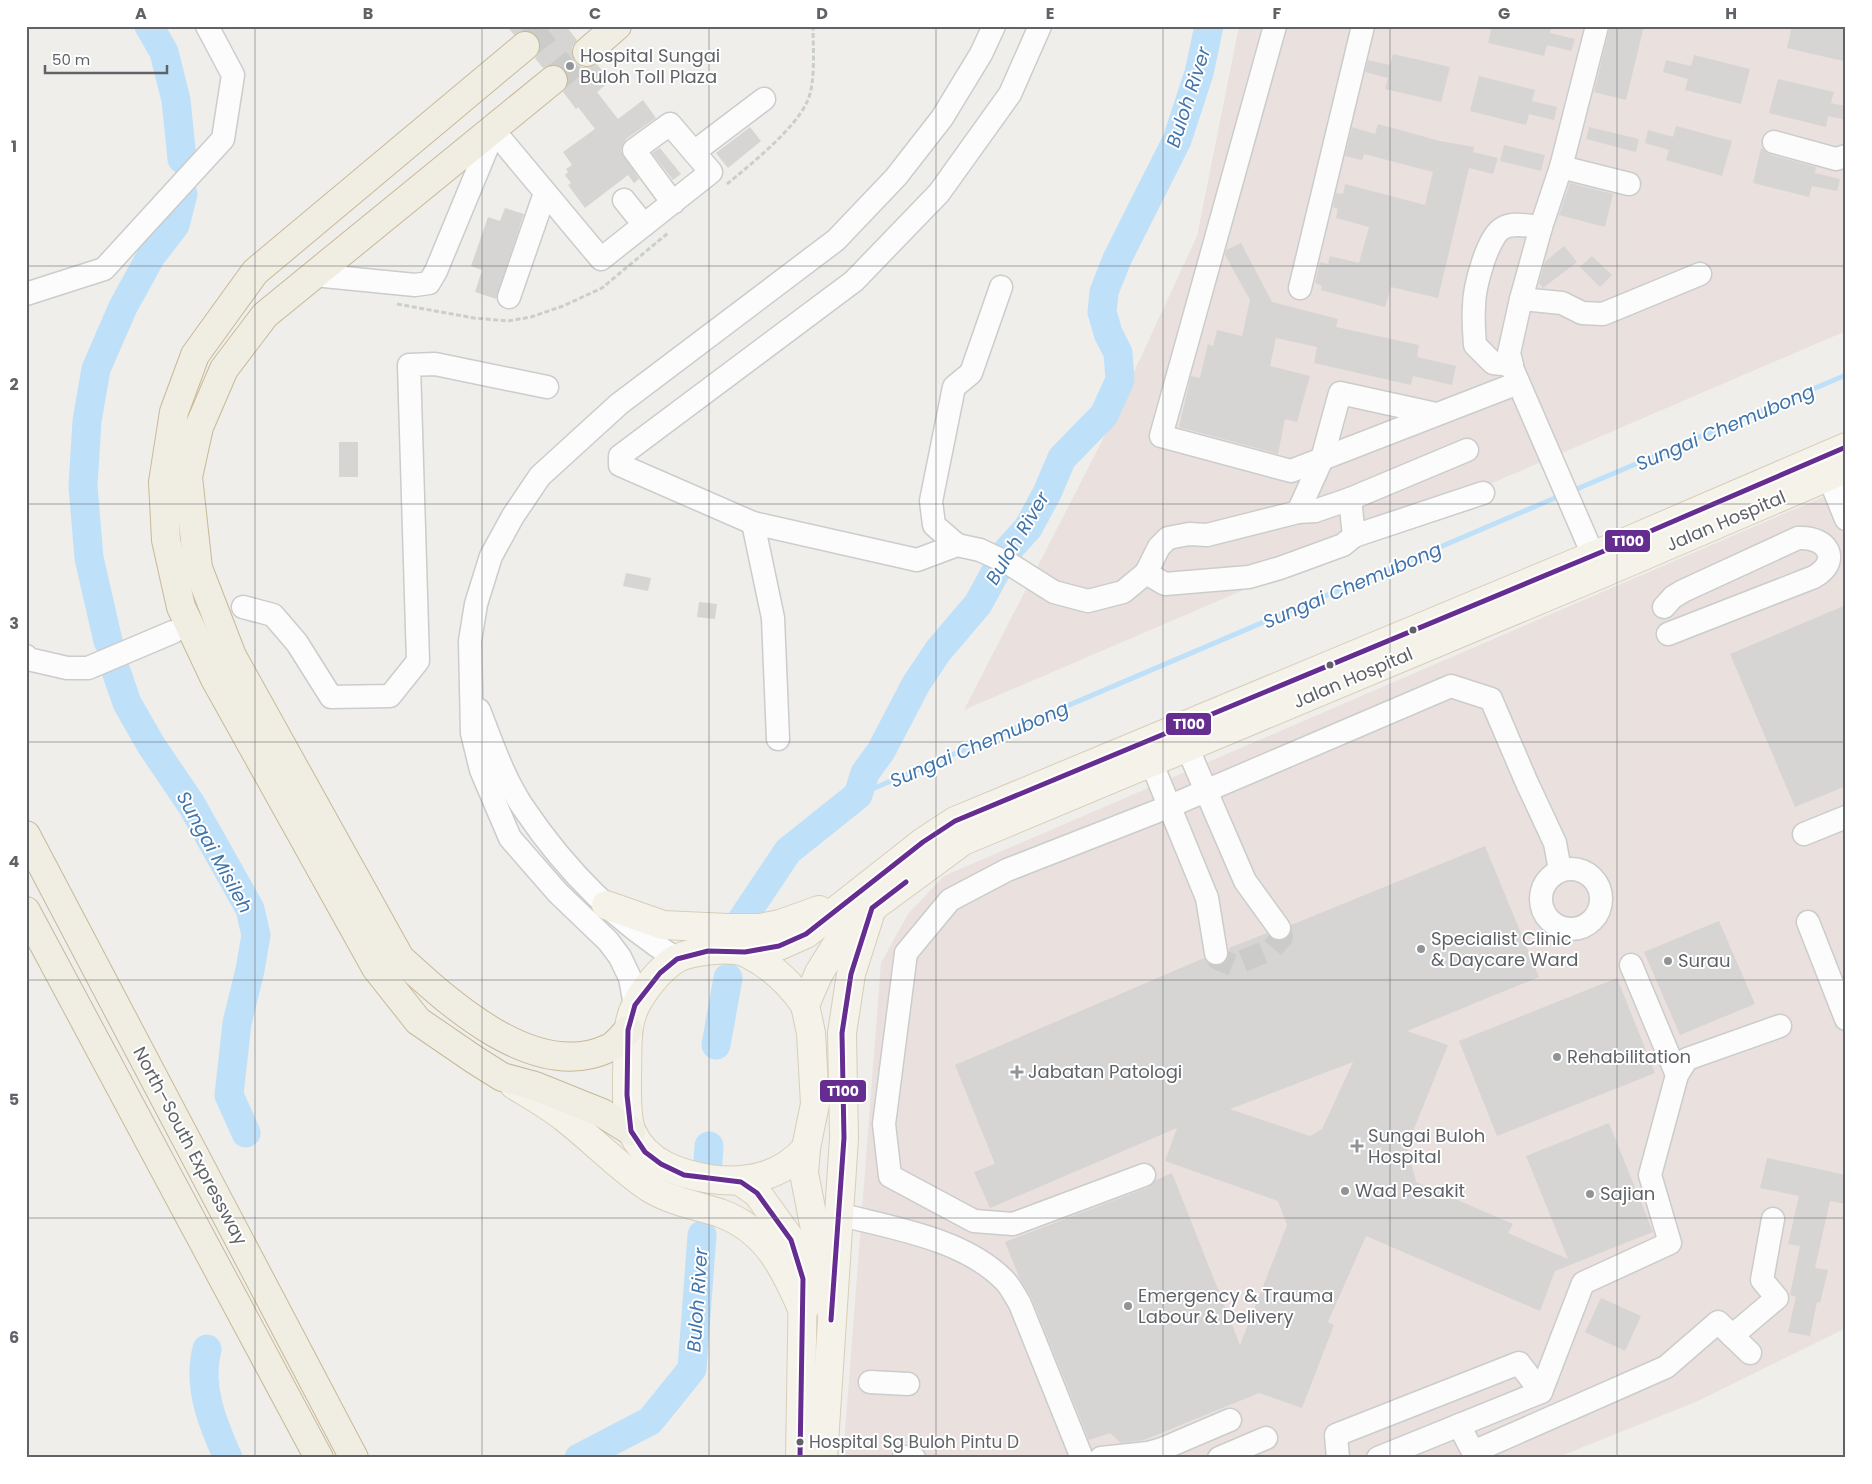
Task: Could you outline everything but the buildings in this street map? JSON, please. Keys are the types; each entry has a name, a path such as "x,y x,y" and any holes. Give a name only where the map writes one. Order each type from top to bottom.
{"highway":[{"path":"587,52 617,26"},
{"path":"525,46 255,272 195,354 174,412 164,482 166,540 180,607 215,679 376,968 418,1021 502,1078 535,1086 573,1100 602,1113 631,1131"},
{"path":"553,80 265,315 224,369 199,426 188,478 198,568 232,656 400,958 441,995 474,1020 544,1054 590,1055 611,1048 632,1018"},
{"path":"366,178 392,212"},
{"name":"North–South Expressway","path":"26,835 354,1458"},
{"name":"North–South Expressway","path":"26,911 319,1458"}],"main road":[{"name":"Jalan Hospital","path":"805,1006 819,973 867,900 923,842 955,821 1183,737 1592,554 1831,468 1846,447"},
{"path":"606,906 662,925 760,928 867,900 851,974 842,1033 844,1138 831,1311 824,1458"},
{"name":"Jalan Hospital","path":"677,959 708,950 745,952 779,946 806,934 867,900"},
{"path":"745,952 773,969 795,990 805,1006 811,1033 815,1104 806,1148 804,1173 831,1311"},
{"path":"677,959 660,973 632,1018 627,1095 631,1131 645,1152 661,1164 684,1175 741,1182 775,1173 797,1159 806,1148"},
{"path":"811,1033 823,1049 842,1103"},
{"path":"502,1078 565,1118 649,1187 675,1201 721,1214 743,1225 764,1241 786,1271 803,1311"},
{"path":"741,1182 757,1192 791,1240 803,1279 800,1458"}],"street":[{"path":"26,294 104,269 222,139 233,75 207,26"},
{"path":"632,1018 630,978 608,940 558,893 510,838 481,770 472,733 470,641 476,604 491,556 513,516 540,476 619,404 836,240 896,177 942,118 981,54 994,26"},
{"path":"957,545 917,560 753,523 620,465 620,456 854,281 939,193 1010,94 1040,26"},
{"path":"1275,26 1161,436 1291,471 1436,414 1515,374"},
{"path":"1300,288 1363,26"},
{"path":"1592,554 1515,374 1509,353 1521,299 1541,227 1561,168 1597,26"},
{"path":"694,152 764,99"},
{"path":"314,275 415,285 429,283 436,271 494,130 601,259 711,172 670,124 634,150 672,202"},
{"path":"1774,142 1836,159 1846,156"},
{"path":"1561,168 1629,184"},
{"path":"509,297 545,192"},
{"path":"624,200 644,225"},
{"path":"1515,374 1493,363 1475,345 1474,305 1480,273 1493,238 1502,228 1515,225 1541,227"},
{"path":"1521,299 1562,303 1582,313 1604,314 1700,274"},
{"path":"1001,287 971,373 954,387 931,501 934,525 957,545 998,559 1054,592 1088,601 1123,592 1146,573 1159,547 1168,538 1189,534 1207,535 1298,512 1315,511 1350,499 1467,450"},
{"path":"243,607 273,616 297,643 331,697 390,696 418,661 409,365 435,364 546,387"},
{"path":"1298,512 1322,459 1340,393 1436,414"},
{"path":"1367,441 1376,402"},
{"path":"1831,468 1846,519"},
{"path":"1146,573 1165,584 1248,577 1280,568 1343,545 1354,536 1483,492"},
{"path":"1350,499 1354,536"},
{"path":"753,523 773,618 778,739"},
{"path":"1664,607 1683,591 1798,538 1812,537 1822,542 1828,551 1829,561 1824,571 1814,577 1668,634"},
{"path":"1683,591 1698,621"},
{"path":"26,656 28,659 67,668 88,668 173,632"},
{"path":"1144,1175 1013,1224 974,1221 890,1176 884,1124 906,953 950,900 1007,870 1207,791 1452,686 1491,699 1526,783 1555,843 1560,870"},
{"path":"472,692 499,762 524,809 570,869 606,906 642,936 677,959"},
{"path":"1183,737 1245,881 1279,928"},
{"path":"1146,752 1206,898 1216,953"},
{"path":"1804,834 1846,817"},
{"path":"1808,922 1846,1019"},
{"path":"1631,965 1677,1074"},
{"path":"1378,1458 1541,1392 1583,1283 1670,1243 1650,1175 1677,1074 1687,1059 1780,1026"},
{"path":"838,1214 916,1234 964,1252 986,1264 1006,1282 1020,1304 1082,1458"},
{"path":"1732,1336 1777,1298 1762,1280 1773,1219"},
{"path":"1459,1426 1473,1452 1666,1367 1718,1322 1750,1353"},
{"path":"1338,1458 1336,1435 1520,1363 1541,1392"},
{"path":"870,1382 908,1384"},
{"path":"1101,1458 1162,1450 1230,1420"},
{"path":"1219,1458 1266,1438"}],"shaded area":[{"path":"1239,26 1846,26 1846,331 964,710 1102,441 1197,236"},
{"name":"Sungai Buloh Hospital","path":"1846,487 1846,1328 1698,1401 1556,1458 843,1458 881,963 908,914 944,876"}],"waterway":[{"name":"Sungai Misileh","path":"149,26 164,52 176,100 182,159"},
{"name":"Buloh River","path":"741,921 788,851 858,795 865,773 881,751 916,684 938,651 978,604 1007,551 1028,528 1047,493 1062,458 1104,415 1120,380 1118,353 1108,333 1102,312 1104,292 1117,259 1177,140 1199,73 1209,26"},
{"name":"Sungai Misileh","path":"108,641 89,558 83,486 87,421 96,369 123,307 151,256 175,225 183,194"},
{"name":"Sungai Chemubong","path":"1572,491 1846,375"},
{"name":"Sungai Chemubong","path":"858,795 1562,495"},
{"name":"Sungai Misileh","path":"116,671 127,703 151,745 191,804 250,909 256,935 250,970 237,1023 229,1095 246,1133"},
{"name":"Buloh River","path":"716,1045 728,978"},
{"name":"Buloh River","path":"707,1175 709,1146"},
{"name":"Buloh River","path":"579,1458 650,1421 692,1369 702,1235"},
{"name":"Sungai Misileh","path":"207,1349 204,1363 205,1391 212,1419 228,1458"}],"tunnel":[{"path":"525,46 551,26"},
{"path":"553,80 587,52"},
{"path":"1216,953 1218,959 1233,965 1272,949 1282,937 1279,928"}],"transit line":[{"name":"T100","path":"800,1458 803,1279 791,1240 757,1193 741,1182 684,1175 661,1164 645,1152 631,1131 627,1095 628,1030 635,1005 660,973 677,959 708,951 745,952 779,946 806,934 923,842 955,821 1616,546 1846,447"},
{"name":"T100","path":"831,1320 844,1138 842,1033 851,974 872,908 906,882"}],"place":[{"name":"Hospital Sungai Buloh Toll Plaza","path":"570,66"},
{"name":"Specialist Clinic & Daycare Ward","path":"1421,949"},
{"name":"Surau","path":"1668,961"},
{"name":"Rehabilitation","path":"1557,1057"},
{"name":"Jabatan Patologi","path":"1017,1072"},
{"name":"Sungai Buloh Hospital","path":"1357,1146"},
{"name":"Wad Pesakit","path":"1345,1191"},
{"name":"Sajian","path":"1590,1194"},
{"name":"Emergency & Trauma Labour & Delivery","path":"1128,1306"},
{"name":"Hospital Sg Buloh Pintu D","path":"800,1442"}]}
